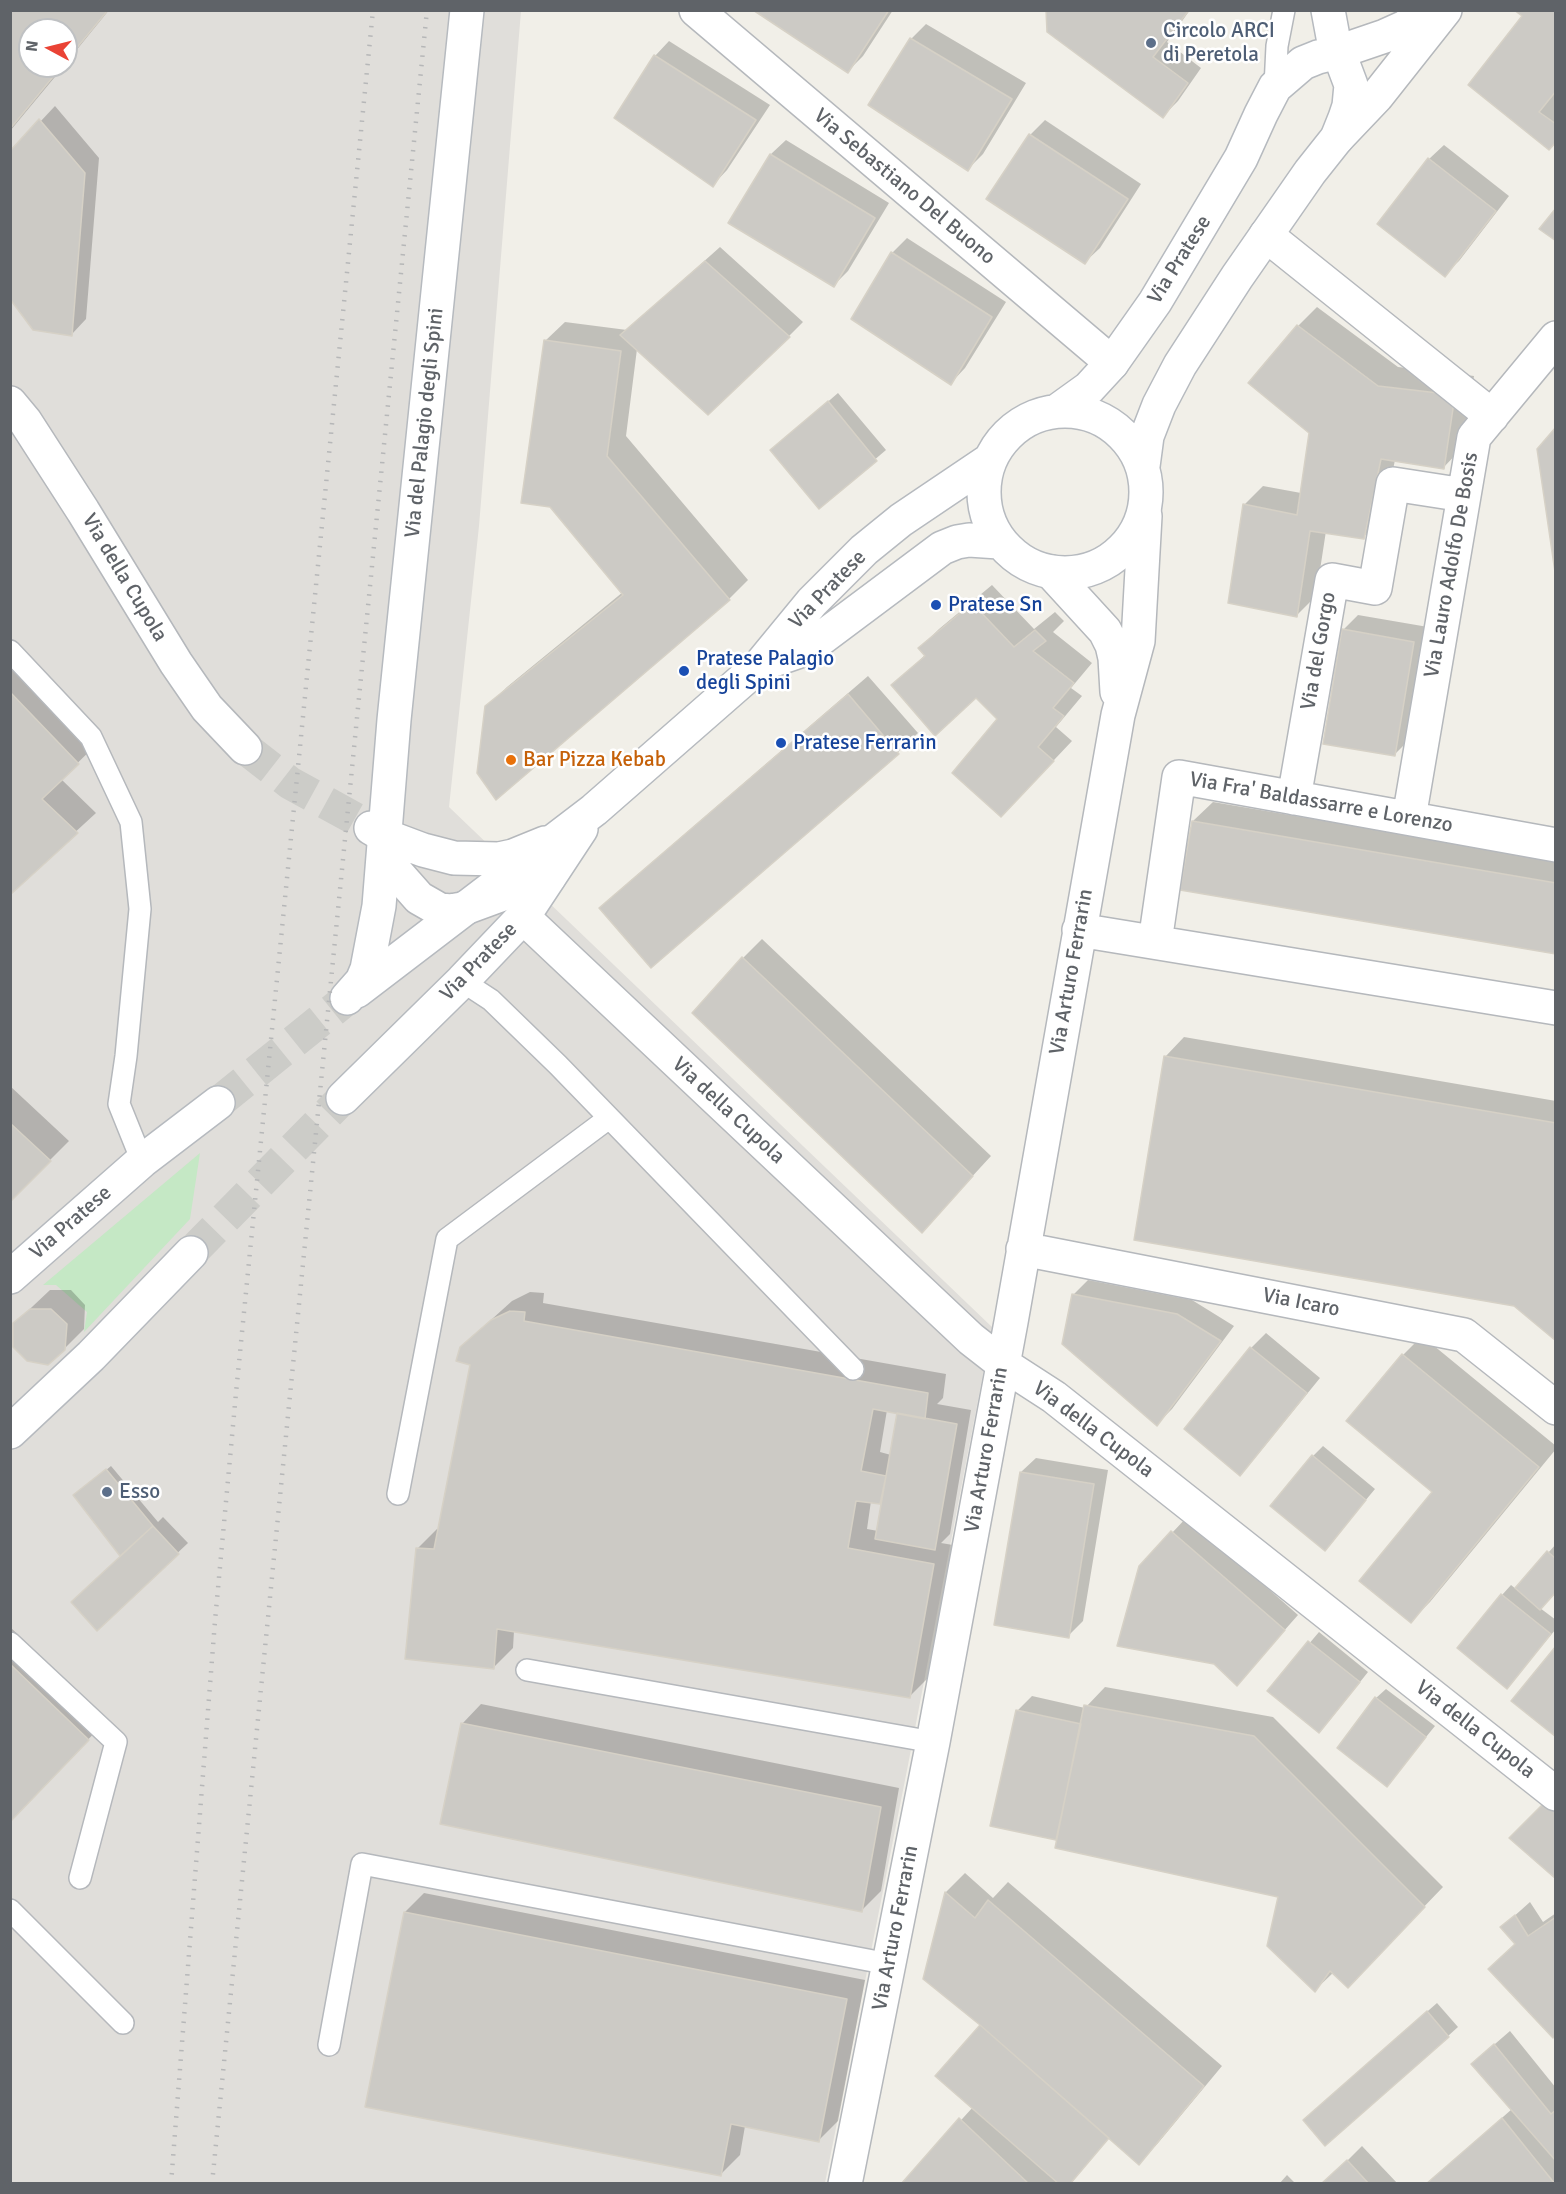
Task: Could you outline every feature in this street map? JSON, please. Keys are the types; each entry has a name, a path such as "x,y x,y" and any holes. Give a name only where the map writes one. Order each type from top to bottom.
{"street":[{"name":"Via del Palagio degli Spini","path":"345,1000 364,975 379,906 376,831 467,10"},
{"name":"Via Sebastiano Del Buono","path":"696,10 1112,363"},
{"path":"1328,10 1333,37 1348,74 1351,94 1349,106 1336,138"},
{"name":"Via Pratese","path":"1056,411 1089,388 1112,363 1155,302 1241,158 1275,87 1303,63 1385,36 1405,27 1429,10"},
{"path":"1143,466 1147,435 1159,405 1180,365 1266,235 1336,138 1377,96 1445,10"},
{"path":"1266,235 1492,416"},
{"name":"Via Lauro Adolfo De Bosis","path":"1409,818 1474,437 1556,338"},
{"name":"Via della Cupola","path":"10,403 25,421 83,510 176,663 207,708 245,748"},
{"path":"1056,411 1087,415 1113,427 1135,447 1143,466 1147,483 1145,516 1137,532 1128,544 1112,558 1079,572 1051,572 1032,567 999,542 990,526 984,504 985,476 990,460 1004,438 1014,428 1030,418 1056,411"},
{"name":"Via Pratese","path":"345,1000 594,810 761,664 812,602 864,550 901,520 990,460"},
{"name":"Via del Gorgo","path":"1294,798 1332,580 1374,588 1393,484 1464,495"},
{"name":"Via Arturo Ferrarin","path":"845,2184 933,1742 1003,1364 1118,715 1138,640 1145,516"},
{"name":"Via Pratese","path":"761,664 797,652 819,640 942,548 969,540 999,542"},
{"name":"Via Arturo Ferrarin","path":"1051,572 1105,631 1112,645 1115,658 1118,715"},
{"name":"Via Fra' Baldassarre e Lorenzo","path":"1155,942 1179,777 1556,845"},
{"name":"Via Pratese","path":"344,1098 523,917 594,810"},
{"name":"Via del Palagio degli Spini","path":"376,831 396,872 409,889 419,898 440,910 462,909 549,877"},
{"path":"376,831 423,850 454,858 492,859 513,856 555,839"},
{"name":"Via della Cupola","path":"523,917 971,1339 1003,1364 1054,1397 1556,1794"},
{"path":"1079,930 1556,1008"},
{"name":"Via Pratese","path":"10,1277 142,1161 218,1104"},
{"name":"Via Icaro","path":"1023,1249 1464,1335 1556,1408"},
{"path":"10,1432 91,1356 190,1253"}],"lane":[{"name":"Via Pratese","path":"1275,87 1277,46 1284,10"},
{"path":"10,651 91,737 131,822 140,909 126,1056 119,1104 142,1161"},
{"path":"462,981 491,1000 853,1369"},
{"path":"398,1494 447,1239 609,1118"},
{"path":"10,1643 116,1742 80,1878"},
{"path":"527,1670 933,1742"},
{"path":"328,2045 362,1864 889,1964"},
{"path":"10,1910 123,2023"}],"shaded area":[{"path":"11,11 521,11 479,526 449,807 992,1327 825,2183 11,2184"}],"green space":[{"path":"200,1153 190,1219 84,1332 87,1312 56,1285 43,1285"}],"building":[{"path":"10,10 108,10 78,46 78,18 18,18 18,78 52,78 10,129"},
{"path":"753,10 889,10 848,73"},
{"path":"1046,10 1189,10 1153,57 1188,83 1163,118 1047,32"},
{"path":"1514,10 1556,10 1556,91 1539,112 1556,124 1556,142 1549,150 1468,85 1522,16"},
{"path":"910,38 1012,99 968,171 868,105"},
{"path":"654,55 756,120 713,187 614,118"},
{"path":"39,119 85,173 72,336 33,330 10,299 10,151"},
{"path":"1029,134 1128,199 1085,264 986,199"},
{"path":"770,154 875,218 834,287 728,223"},
{"path":"1428,158 1496,211 1445,277 1377,224"},
{"path":"1556,208 1556,241 1539,229"},
{"path":"891,252 992,317 951,385 851,319"},
{"path":"705,261 790,337 708,415 620,335"},
{"path":"1297,325 1378,386 1455,395 1444,469 1381,459 1364,539 1310,531 1297,617 1228,603 1243,504 1297,515 1309,433 1248,383"},
{"path":"544,340 621,351 607,456 730,600 496,800 477,773 485,706 623,595 550,507 521,503"},
{"path":"828,401 877,461 819,509 770,450"},
{"path":"1556,427 1556,579 1537,449"},
{"path":"972,603 1014,647 1035,630 1046,641 1033,651 1074,683 1053,708 1064,716 1038,747 1054,761 1001,817 952,773 997,719 976,698 935,736 891,685 925,656 918,648"},
{"path":"1342,629 1414,642 1395,756 1323,744"},
{"path":"10,692 79,764 42,799 78,833 10,895"},
{"path":"848,694 899,754 651,968 599,908"},
{"path":"1192,821 1556,883 1556,954 1180,890"},
{"path":"742,957 973,1176 922,1233 692,1013"},
{"path":"1164,1056 1556,1123 1556,1341 1514,1306 1134,1240"},
{"path":"10,1123 51,1161 10,1202"},
{"path":"1072,1294 1177,1314 1221,1341 1157,1426 1062,1344"},
{"path":"30,1309 51,1309 67,1324 65,1350 48,1365 27,1361 13,1347 13,1323"},
{"path":"510,1311 525,1312 524,1321 928,1393 925,1419 873,1409 861,1471 886,1476 880,1504 856,1501 848,1548 934,1564 910,1698 497,1629 494,1669 405,1659 416,1548 434,1549 470,1365 456,1361 460,1347 491,1320"},
{"path":"1250,1347 1307,1393 1240,1476 1184,1429"},
{"path":"1402,1354 1539,1467 1411,1623 1359,1581 1432,1492 1346,1421"},
{"path":"897,1413 957,1424 935,1550 875,1539"},
{"path":"1312,1455 1366,1500 1325,1551 1270,1506"},
{"path":"106,1469 153,1526 120,1556 73,1495"},
{"path":"1020,1472 1094,1484 1069,1638 994,1625"},
{"path":"153,1526 179,1554 97,1631 71,1602"},
{"path":"1171,1531 1285,1630 1237,1686 1214,1664 1117,1646 1139,1566"},
{"path":"1547,1551 1556,1559 1556,1592 1540,1610 1515,1588"},
{"path":"1501,1594 1551,1634 1507,1689 1457,1648"},
{"path":"1308,1641 1360,1682 1319,1733 1267,1691"},
{"path":"1556,1646 1556,1737 1511,1701"},
{"path":"10,1664 89,1740 10,1822"},
{"path":"1375,1697 1426,1737 1387,1787 1337,1748"},
{"path":"1084,1705 1254,1736 1425,1907 1348,1988 1330,1971 1315,1992 1267,1946 1278,1897 1055,1848"},
{"path":"1016,1710 1081,1724 1056,1840 990,1826"},
{"path":"461,1723 881,1807 862,1912 440,1824"},
{"path":"1545,1802 1556,1811 1556,1879 1509,1838"},
{"path":"945,1892 975,1918 988,1900 1204,2086 1139,2165 980,2025 923,1979"},
{"path":"404,1912 847,1999 819,2142 731,2124 721,2176 365,2107"},
{"path":"1515,1915 1528,1936 1556,1917 1556,2036 1553,2038 1488,1969 1515,1944 1500,1927"},
{"path":"1427,2011 1449,2037 1325,2146 1303,2120"},
{"path":"980,2025 1109,2138 1070,2184 1059,2184 935,2076"},
{"path":"1494,2044 1551,2114 1556,2110 1556,2161 1471,2064"},
{"path":"959,2118 1029,2184 901,2184"},
{"path":"1502,2118 1555,2184 1426,2184"},
{"path":"1347,2160 1369,2184 1322,2183"}],"tunnel":[{"path":"245,748 290,783 370,827"},
{"path":"218,1103 343,1002"},
{"path":"191,1253 343,1098"}],"railway":[{"path":"171,2184 215,1621 236,1393 373,10"},
{"path":"212,2184 427,10"}],"place":[{"name":"Circolo ARCI di Peretola","path":"1151,43"},
{"name":"Pratese Sn","path":"936,605"},
{"name":"Pratese Palagio degli Spini","path":"684,671"},
{"name":"Pratese Ferrarin","path":"781,743"},
{"name":"Bar Pizza Kebab","path":"511,760"},
{"name":"Esso","path":"107,1492"}]}
